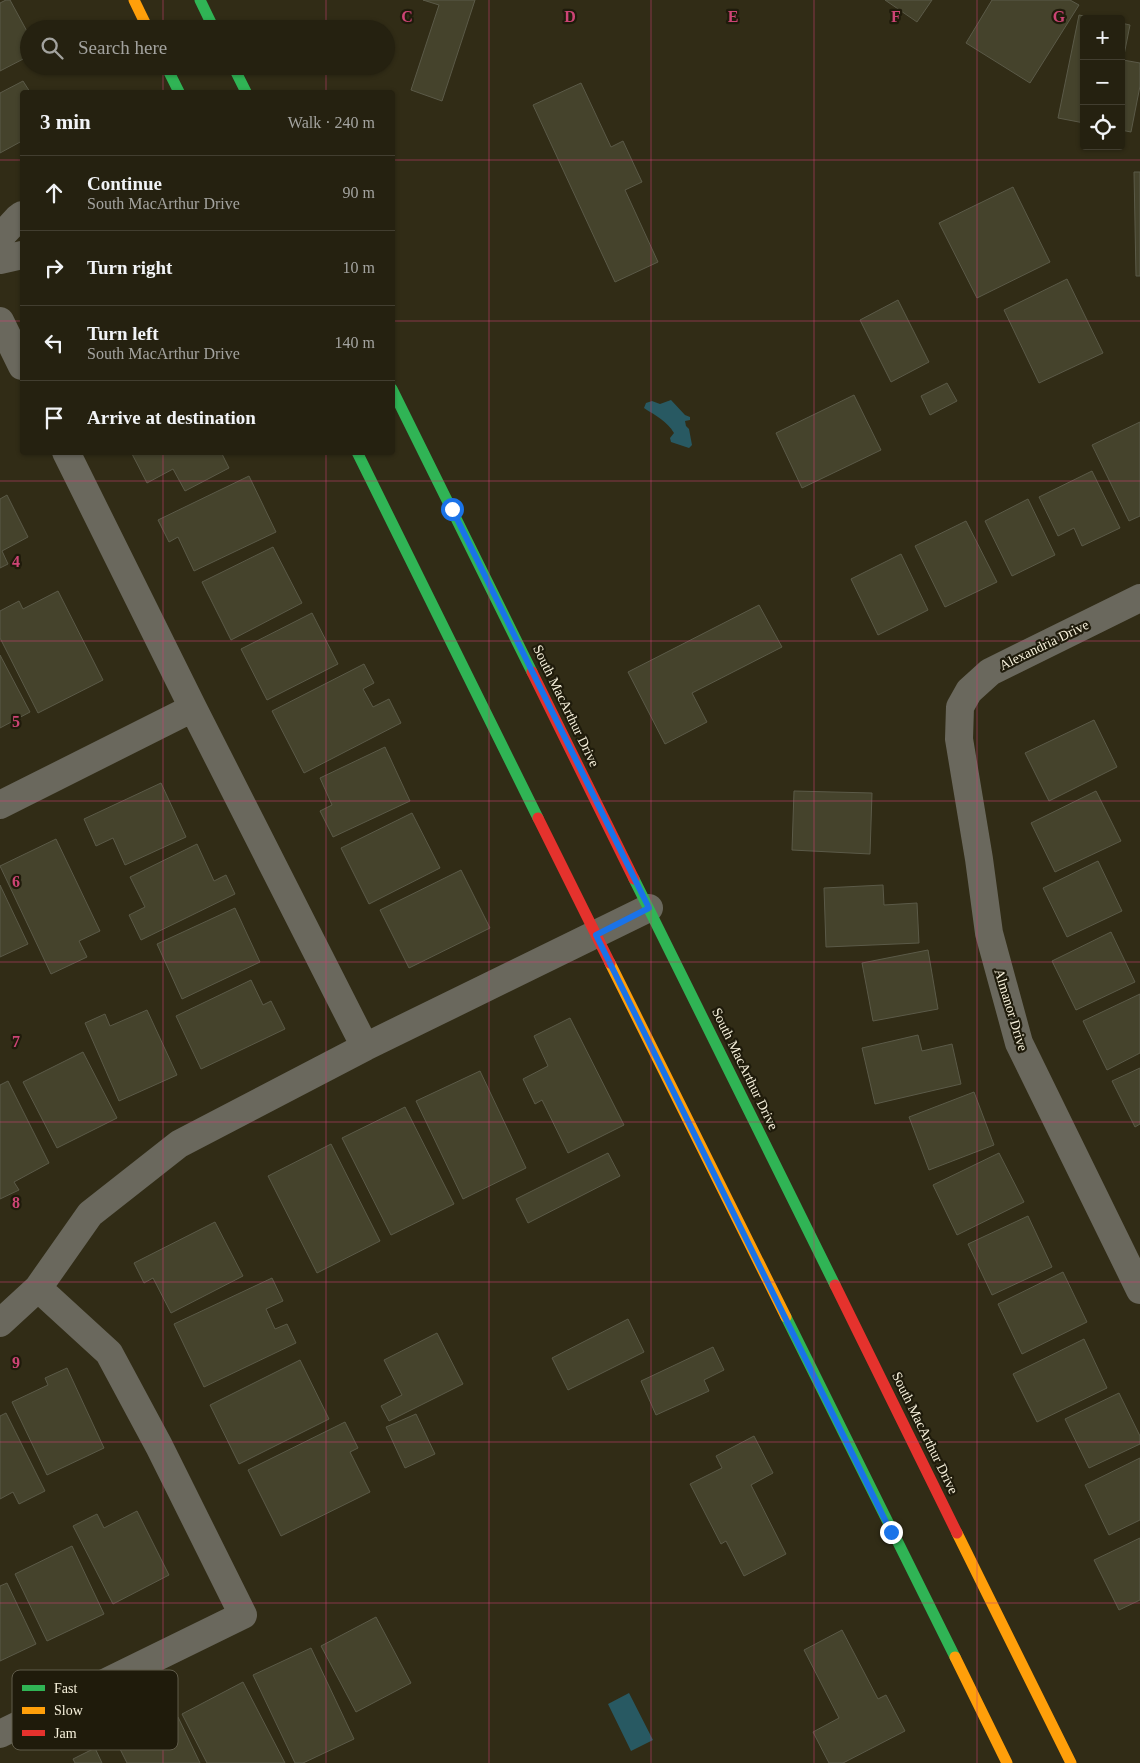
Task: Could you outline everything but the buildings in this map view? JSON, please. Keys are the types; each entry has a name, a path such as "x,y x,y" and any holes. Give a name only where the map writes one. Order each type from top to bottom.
{"main road":[{"path":"134,0 144,20"},
{"path":"200,0 210,20"},
{"path":"171,75 179,90"},
{"path":"238,75 245,90"},
{"name":"South MacArthur Drive","path":"395,395 1071,1763"},
{"path":"359,455 1007,1763"}],"street":[{"path":"0,237 20,217"},
{"path":"0,260 20,255"},
{"path":"0,321 20,362"},
{"path":"68,455 365,1047"},
{"name":"Alexandria Drive","path":"960,707 969,691 990,672 1140,598"},
{"name":"Almanor Drive","path":"960,707 958,739 979,859 989,933 1019,1043 1140,1290"},
{"path":"0,805 193,708"},
{"path":"0,1324 38,1288 90,1214 179,1144 365,1047 649,908"},
{"path":"38,1288 109,1353 159,1446 243,1615 131,1670"},
{"path":"0,1734 12,1728"}],"water":[{"path":"671,400 685,415 690,417 690,420 685,421 689,429 692,445 689,448 671,442 670,438 674,433 668,425 644,408 646,403 652,401 660,404"},
{"path":"629,1693 653,1740 631,1751 608,1704"}],"traffic: fast":[{"path":"200,0 210,20"},
{"path":"170,75 178,90"},
{"path":"238,75 245,90"},
{"path":"395,395 532,672"},
{"path":"358,455 538,818"},
{"path":"634,879 835,1285"},
{"path":"786,1317 955,1657"}],"traffic: slow":[{"path":"134,0 144,20"},
{"path":"610,963 786,1317"},
{"path":"957,1533 1071,1763"},
{"path":"955,1657 1007,1763"}],"traffic: jam":[{"path":"532,672 634,879"},
{"path":"538,818 610,963"},
{"path":"835,1285 957,1533"}],"route":[{"path":"452,509 649,908 596,935 891,1532"}]}
